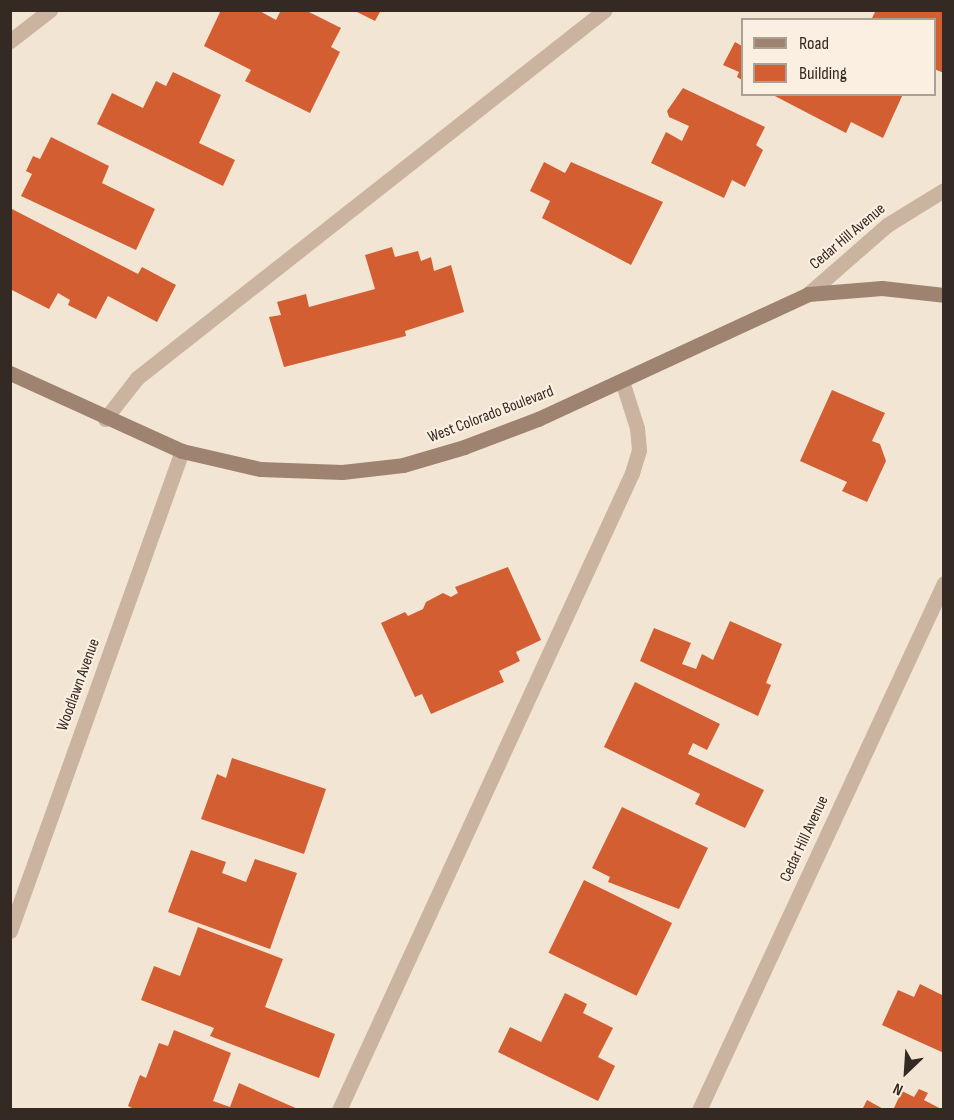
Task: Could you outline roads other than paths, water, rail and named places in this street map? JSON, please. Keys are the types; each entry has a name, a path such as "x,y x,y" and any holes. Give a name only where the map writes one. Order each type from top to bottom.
{"street":[{"path":"10,41 50,10"},
{"path":"105,418 136,378 605,10"},
{"name":"Cedar Hill Avenue","path":"808,294 887,225 944,190"},
{"name":"West Colorado Boulevard","path":"10,374 182,451 260,469 342,472 403,465 474,443 622,381 808,294 882,288 942,291"},
{"path":"339,1110 632,473 639,450 637,428 622,381"},
{"name":"Woodlawn Avenue","path":"10,931 182,451"},
{"name":"Cedar Hill Avenue","path":"699,1110 944,583"}]}
